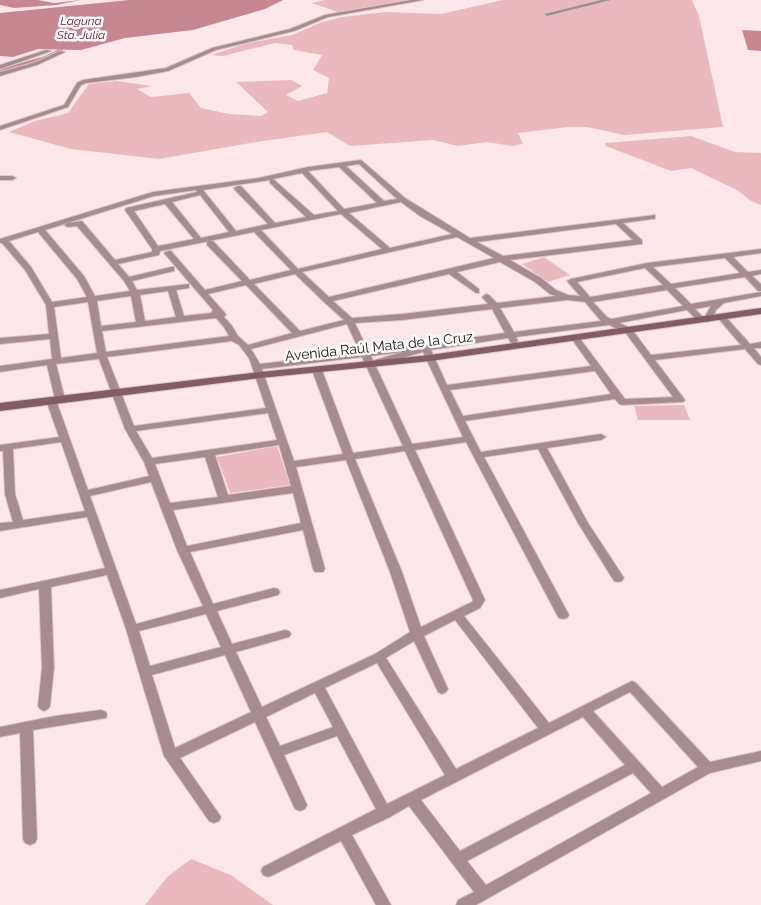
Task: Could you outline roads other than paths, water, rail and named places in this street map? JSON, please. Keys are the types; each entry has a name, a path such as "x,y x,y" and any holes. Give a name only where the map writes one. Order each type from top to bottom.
{"street":[{"path":"0,128 66,106 79,84 85,81 163,70 178,66 214,49 292,30 317,18 420,0"},
{"path":"547,14 580,8 608,0"},
{"path":"0,67 48,51"},
{"path":"0,74 52,58 62,52"},
{"path":"156,249 129,210 199,190 361,162 402,200 538,280 553,292 567,297 588,300 761,272"},
{"path":"342,165 382,204"},
{"path":"42,231 154,194 238,188 304,172"},
{"path":"304,172 344,212 389,251"},
{"path":"0,178 12,178"},
{"path":"273,181 312,218"},
{"path":"238,188 274,226"},
{"path":"199,190 234,233"},
{"path":"166,200 199,240"},
{"path":"156,249 402,200"},
{"path":"471,240 652,217"},
{"path":"327,300 501,259 639,242 617,221"},
{"path":"140,324 135,293 127,280 79,223 2,241 28,269 50,305 55,336 56,400 64,438 132,629 171,756 214,817"},
{"path":"171,756 379,657 417,634 476,605 480,600 350,320 297,272 256,229"},
{"path":"42,231 81,278 92,299 102,355 130,428 149,462 154,478 168,507 183,550 300,805"},
{"path":"202,293 460,234"},
{"path":"210,243 250,282 299,335"},
{"path":"114,264 156,253 156,249"},
{"path":"575,338 622,402 680,400 628,330 609,322 571,281 647,266 761,251"},
{"path":"168,253 202,293 255,362"},
{"path":"728,256 761,289"},
{"path":"647,266 666,286 705,319 712,309 722,301"},
{"path":"127,280 171,268"},
{"path":"450,270 476,291"},
{"path":"50,305 186,286"},
{"path":"171,288 181,319"},
{"path":"255,362 368,359 439,345 514,341 761,294"},
{"path":"486,297 495,306 514,341"},
{"path":"255,362 299,335 350,320 402,318 567,297"},
{"path":"660,326 666,321 666,311"},
{"name":"Avenida Raúl Mata de la Cruz","path":"0,406 116,392 255,362 318,370 368,359 428,354 514,341 575,338 761,311"},
{"path":"97,329 216,313 228,326 234,338 242,343 255,362 290,465 318,569"},
{"path":"721,317 761,362"},
{"path":"0,341 55,336"},
{"path":"0,369 234,338"},
{"path":"439,345 428,354 469,439 479,454 563,615"},
{"path":"648,358 761,345"},
{"path":"444,388 596,368"},
{"path":"318,370 349,456 396,572 417,634 442,688"},
{"path":"460,419 618,396"},
{"path":"130,428 270,410"},
{"path":"479,454 601,437"},
{"path":"19,525 10,494 4,447 64,438"},
{"path":"290,465 469,439"},
{"path":"149,462 282,442"},
{"path":"541,446 582,523 618,578"},
{"path":"210,453 224,498"},
{"path":"84,494 154,478"},
{"path":"168,507 296,489"},
{"path":"0,527 91,513"},
{"path":"183,550 305,526"},
{"path":"0,594 111,570"},
{"path":"44,706 48,668 45,584"},
{"path":"132,629 274,592"},
{"path":"457,615 547,730"},
{"path":"145,672 285,634"},
{"path":"379,657 453,776"},
{"path":"317,686 385,813"},
{"path":"268,871 632,686 707,768"},
{"path":"585,711 660,794"},
{"path":"0,732 26,726 101,715"},
{"path":"26,726 30,839"},
{"path":"275,752 340,730"},
{"path":"464,905 707,768 761,756"},
{"path":"457,859 635,766"},
{"path":"412,799 484,894"},
{"path":"344,834 384,905"}],"water":[{"name":"Laguna Sta. Julia","path":"0,0 38,0 54,3 81,0 56,5 14,8 0,5"},
{"name":"Laguna Sta. Julia","path":"129,0 283,0 265,9 193,30 125,38 81,50 38,49 13,57 0,56 0,13"},
{"path":"742,30 761,31 761,51 748,50"}],"waterway":[{"path":"0,71 47,57 61,50"}]}
